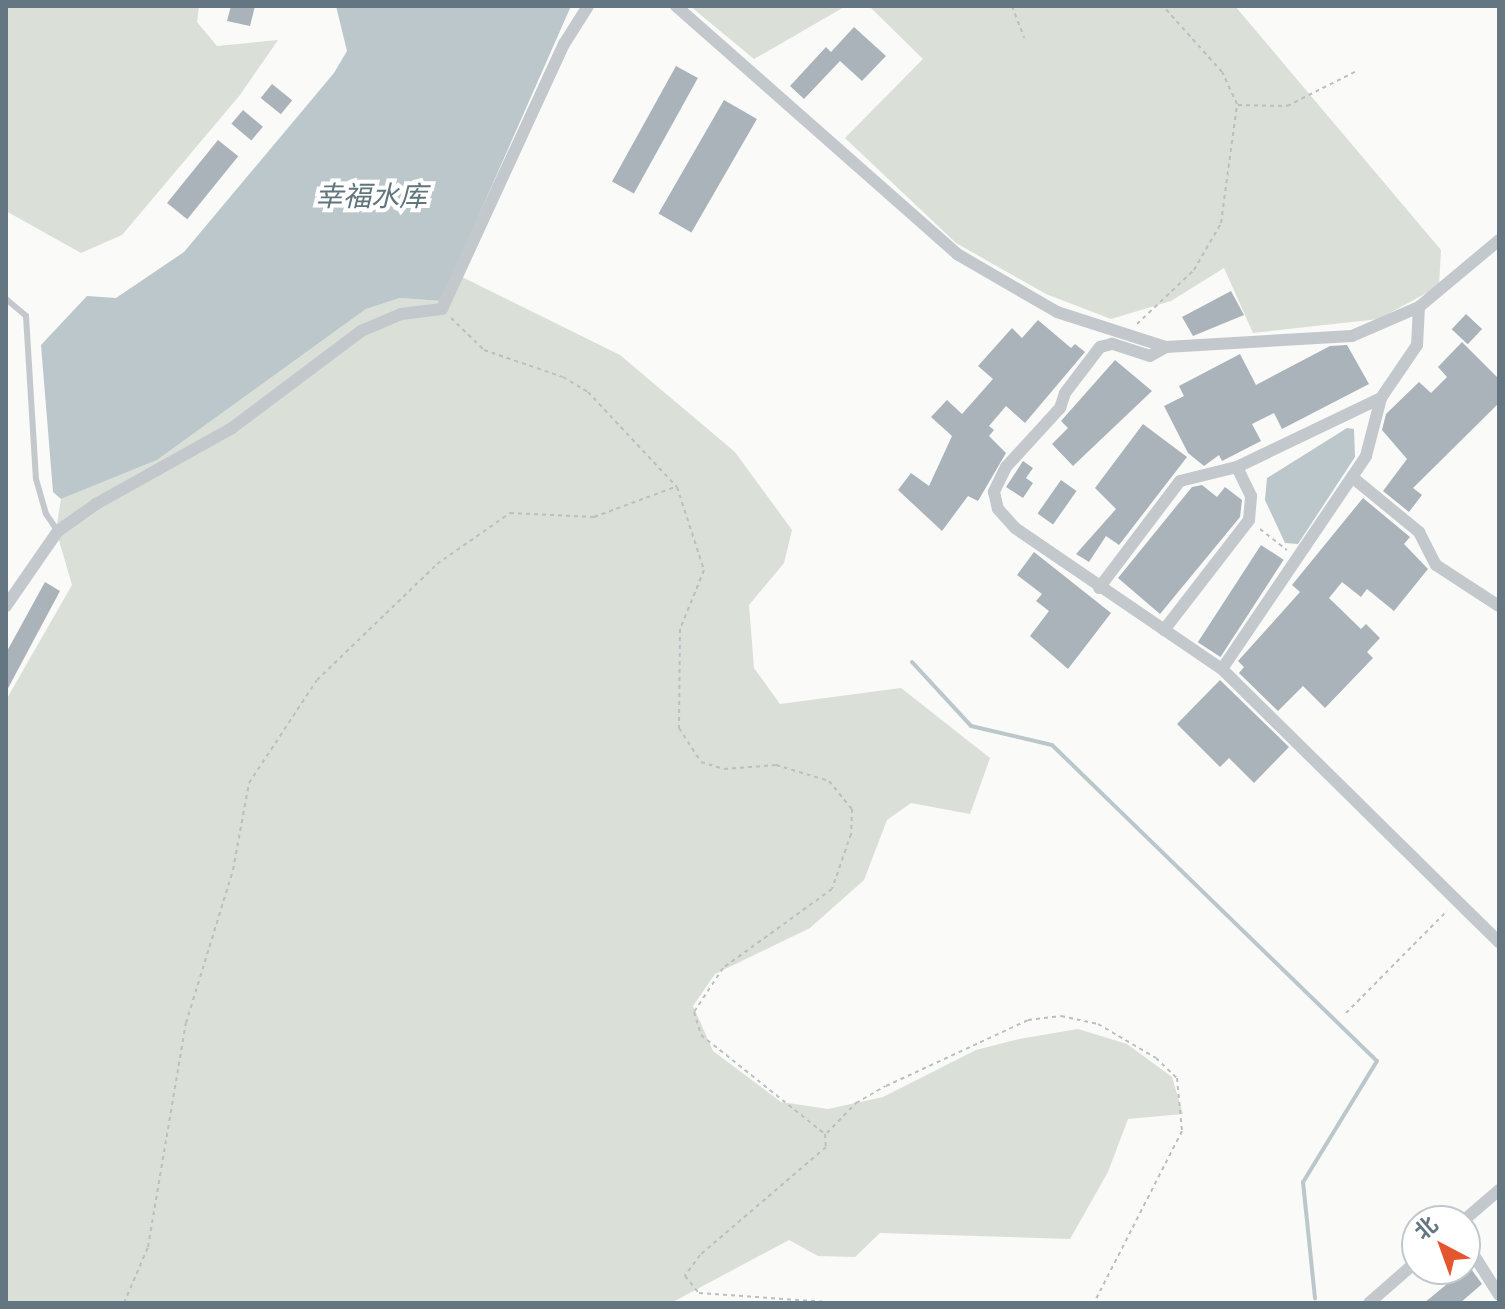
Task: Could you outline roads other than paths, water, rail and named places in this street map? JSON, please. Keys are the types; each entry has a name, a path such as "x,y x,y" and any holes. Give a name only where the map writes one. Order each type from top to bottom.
{"street":[{"path":"6,606 58,531 96,504 232,428 361,331 401,314 442,309 564,44 588,6"},
{"path":"676,6 957,254 1057,312 1166,347 1352,336 1419,307 1499,240"},
{"path":"1222,669 1366,456 1381,398 1417,345 1419,307"},
{"path":"1166,347 1150,356 1112,344 1100,347 1065,393 1060,408 1006,467 994,492 998,509 1015,528 1222,669 1499,942"},
{"path":"1099,588 1180,481 1237,467 1381,398"},
{"path":"1164,630 1249,520 1251,496 1237,467"},
{"path":"1352,477 1419,532 1436,565 1499,606"},
{"path":"1481,1206 1499,1190"},
{"path":"1481,1266 1499,1295"},
{"path":"1369,1302 1401,1275"}],"lane":[{"path":"6,299 17,304 26,316 36,479 46,514 58,531"}],"water":[{"name":"幸福水库","path":"336,6 571,6 441,301 400,298 366,309 157,460 61,499 53,492 41,345 87,296 116,298 184,252 334,73 347,51"},
{"path":"1347,428 1354,429 1355,457 1298,544 1285,543 1265,500 1267,478"}],"waterway":[{"path":"912,662 971,726 1052,745 1377,1061 1303,1182 1315,1298"}]}
